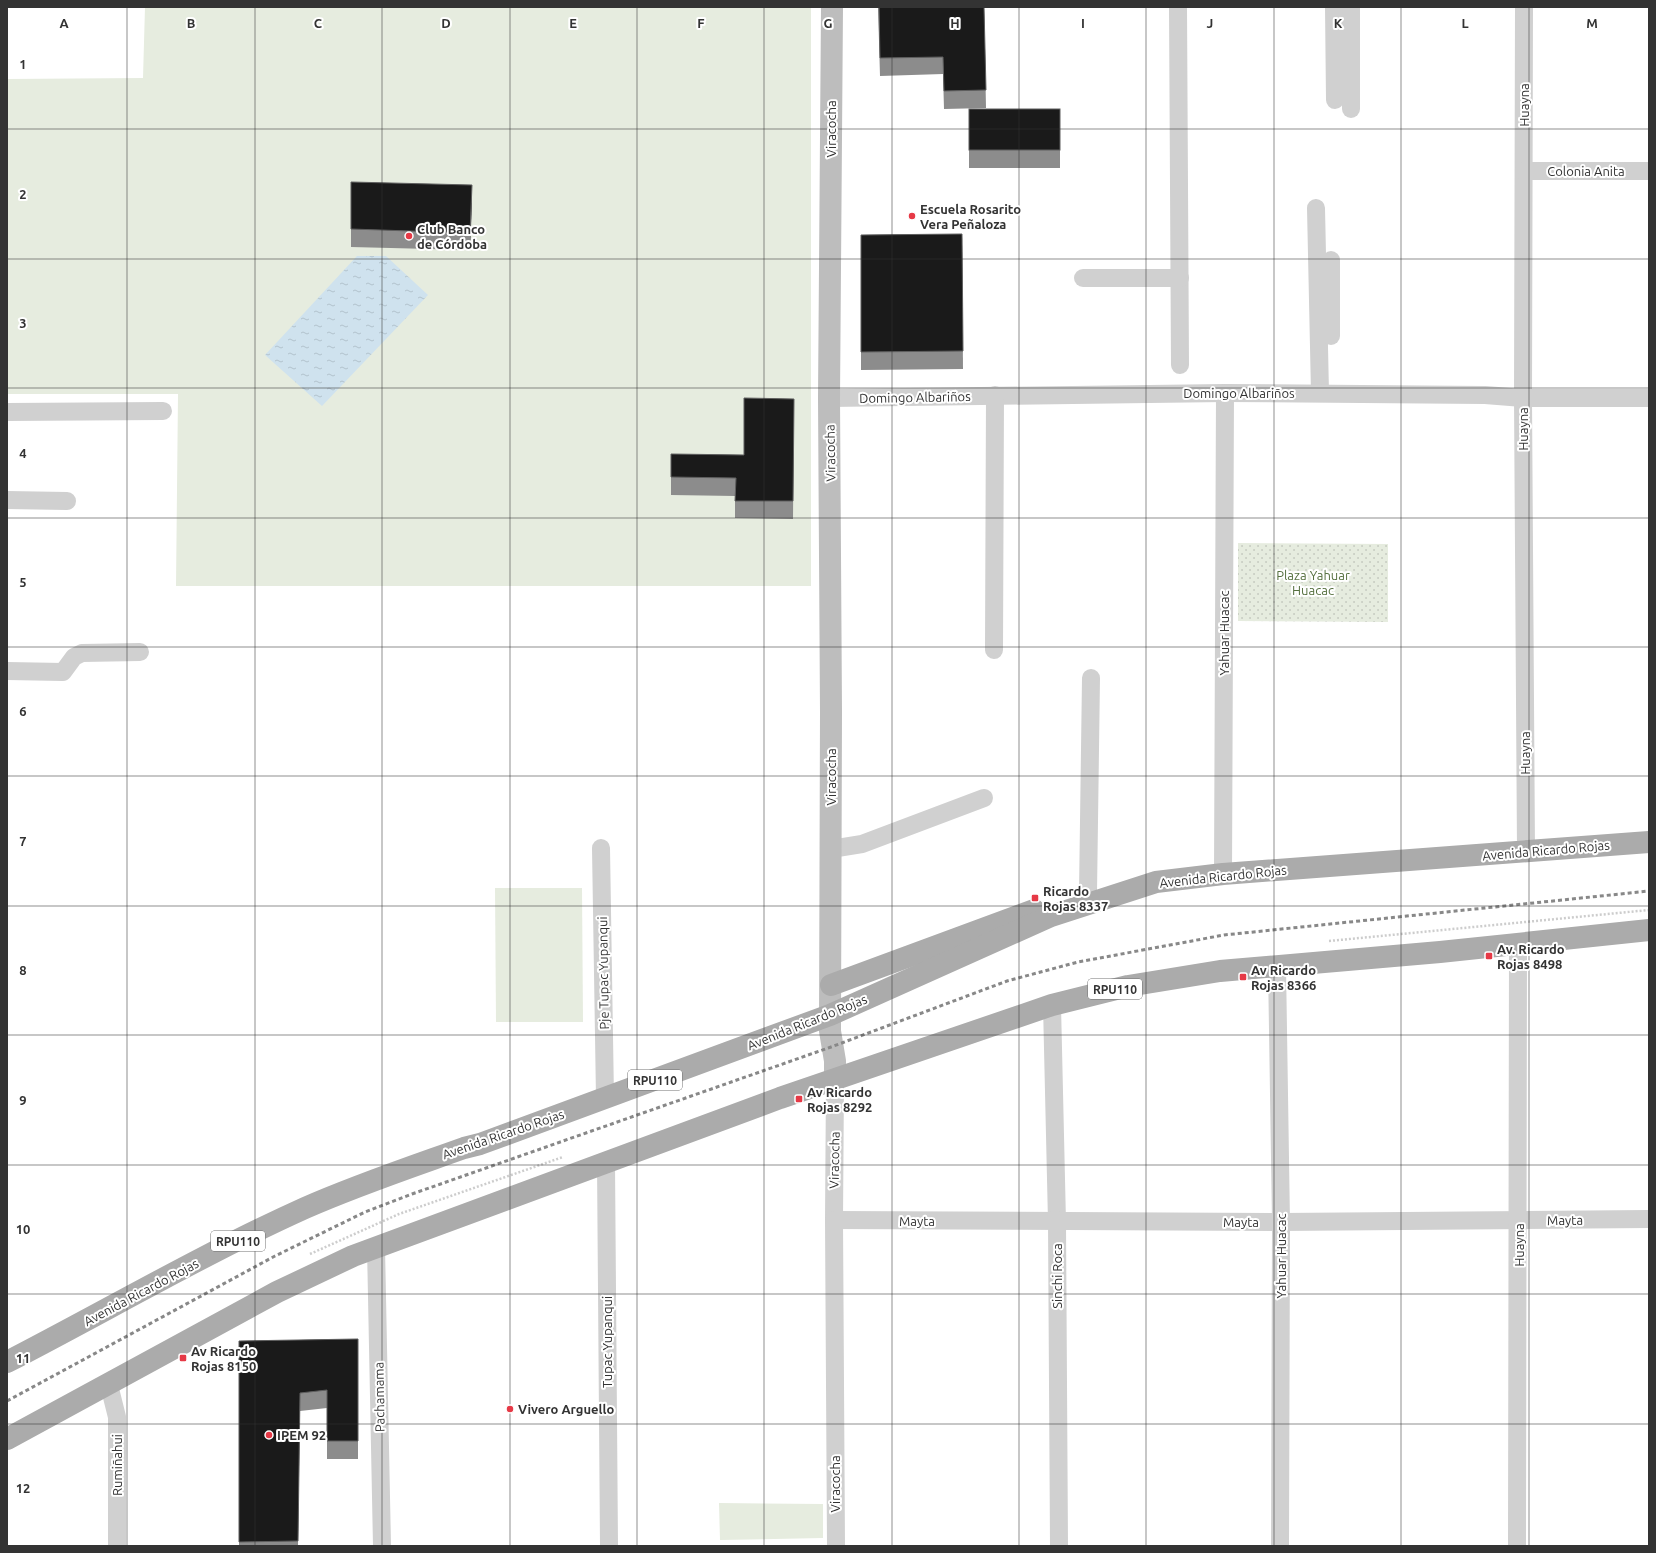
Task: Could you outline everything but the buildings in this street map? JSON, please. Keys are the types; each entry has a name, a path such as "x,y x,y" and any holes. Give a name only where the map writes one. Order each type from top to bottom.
{"main road":[{"name":"Viracocha","path":"832,7 829,398 831,849 830,1015 831,1046 835,1061 835,1079"},
{"name":"Avenida Ricardo Rojas","path":"7,1362 255,1232 306,1208 412,1166 480,1144 830,1015 1051,916 1156,882 1223,874 1649,842"},
{"path":"831,985 931,947 1082,894 1114,887 1156,882"},
{"name":"RPU110","path":"7,1439 109,1385 284,1288 324,1268 376,1247 835,1079 1052,1005 1155,980 1220,970 1433,953 1649,930"}],"street":[{"path":"1178,7 1180,365"},
{"path":"1334,7 1335,100"},
{"path":"1351,7 1351,108"},
{"name":"Huayna","path":"1524,7 1523,398 1526,852"},
{"name":"Colonia Anita","path":"1524,171 1649,171"},
{"path":"1316,208 1325,393"},
{"path":"1325,393 1331,260"},
{"path":"1084,278 1180,278"},
{"name":"Domingo Albariños","path":"829,398 1225,393 1485,395 1523,398 1649,398"},
{"name":"Yahuar Huacac","path":"1223,874 1225,393"},
{"path":"994,650 995,395"},
{"path":"7,412 164,411"},
{"path":"7,500 67,501"},
{"path":"7,671 63,672 74,657 82,653 140,652"},
{"path":"1082,894 1090,678"},
{"path":"1078,708 1082,894"},
{"path":"831,849 862,844 984,798"},
{"name":"Pje Tupac Yupanqui","path":"601,848 605,1098"},
{"name":"Huayna","path":"1517,1546 1519,1220 1518,943"},
{"name":"Yahuar Huacac","path":"1277,966 1281,1222 1280,1546"},
{"name":"Sinchi Roca","path":"1052,1005 1057,1222 1059,1546"},
{"name":"Viracocha","path":"835,1079 834,1220 836,1546"},
{"name":"Tupac Yupanqui","path":"606,1163 609,1546"},
{"name":"Mayta","path":"834,1220 1281,1222 1649,1219"},
{"name":"Pachamama","path":"376,1247 382,1546"},
{"name":"Rumiñahui","path":"109,1385 117,1417 117,1546"}],"path":[{"path":"1406,933 1649,910"}],"green space":[{"name":"Club Banco de Córdoba","path":"145,7 811,7 811,586 176,586 178,394 7,394 7,79 143,78"},
{"name":"Plaza Yahuar Huacac","path":"1238,543 1388,544 1388,622 1238,621"},
{"path":"495,888 582,888 583,1022 496,1022"},
{"path":"719,1503 823,1504 823,1538 720,1540"}],"water":[{"path":"357,256 386,256 428,295 322,406 265,355"}],"railway":[{"path":"7,1401 275,1256 365,1212 412,1194 831,1047 1007,981 1078,962 1224,935 1649,891"}],"place":[{"name":"Escuela Rosarito Vera Peñaloza","path":"912,216"},
{"name":"Club Banco de Córdoba","path":"409,236"},
{"name":"Ricardo Rojas 8337","path":"1035,898"},
{"name":"Av. Ricardo Rojas 8498","path":"1489,956"},
{"name":"Av Ricardo Rojas 8366","path":"1243,977"},
{"name":"Av Ricardo Rojas 8292","path":"799,1099"},
{"name":"Av Ricardo Rojas 8150","path":"183,1358"},
{"name":"Vivero Arguello","path":"510,1409"},
{"name":"IPEM 92","path":"269,1435"}]}
